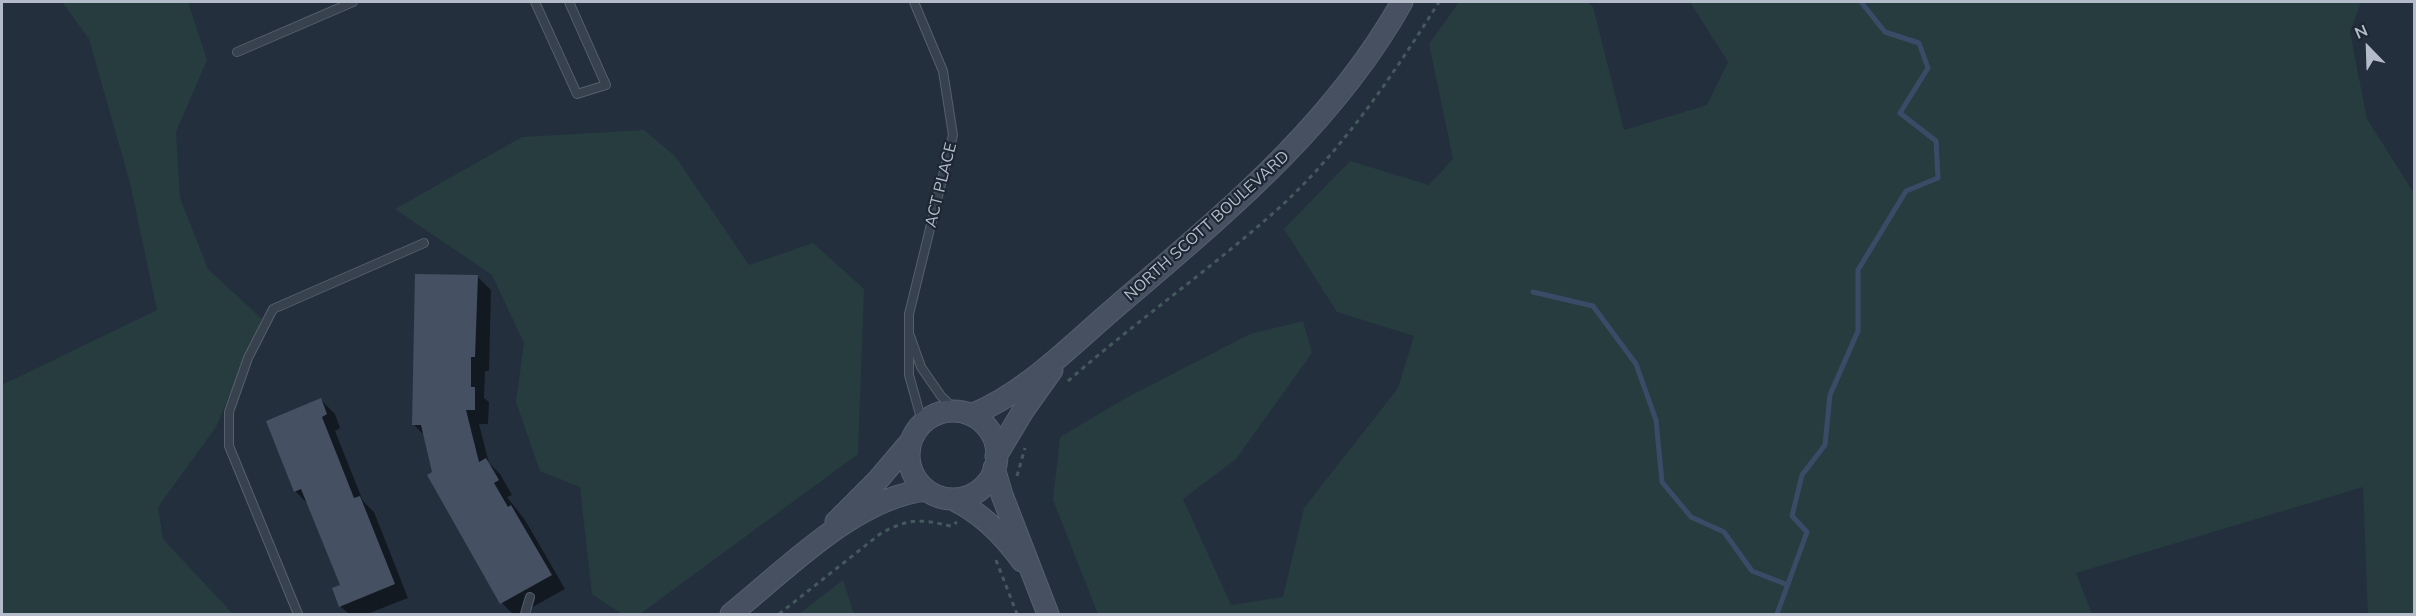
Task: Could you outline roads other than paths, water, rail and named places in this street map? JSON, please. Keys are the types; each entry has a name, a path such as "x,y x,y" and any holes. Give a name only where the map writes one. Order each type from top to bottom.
{"main road":[{"name":"NORTH SCOTT BOULEVARD","path":"963,413 1016,390 1064,352 1243,198 1282,161 1326,112 1358,70 1402,2"},
{"name":"NORTH SCOTT BOULEVARD","path":"995,462 1064,352"},
{"path":"731,615 826,535 915,434 941,412 963,413 983,423 992,435 1002,495 1048,615"},
{"path":"915,434 908,454 910,468 926,490 939,497 952,499 966,497 979,490 990,479 995,462"},
{"path":"826,535 893,498 926,490"},
{"path":"952,499 975,512 1003,538 1036,581"}],"lane":[{"path":"237,52 353,2"},
{"path":"535,2 577,94 606,85 569,2"},
{"name":"ACT PLACE","path":"914,2 943,71 954,135 909,314 908,359 921,418 915,434"},
{"path":"298,615 229,446 229,412 248,358 273,309 423,243"},
{"name":"ACT PLACE","path":"910,336 921,367 941,396 963,413"},
{"path":"525,615 530,597"}],"waterway":[{"path":"1777,614 1807,532 1792,516 1802,475 1825,445 1830,395 1858,331 1858,270 1906,191 1938,178 1936,141 1900,113 1928,68 1919,43 1885,32 1861,2"},
{"path":"1533,292 1593,306 1636,364 1656,420 1662,482 1691,517 1724,532 1752,571 1788,585"}]}
